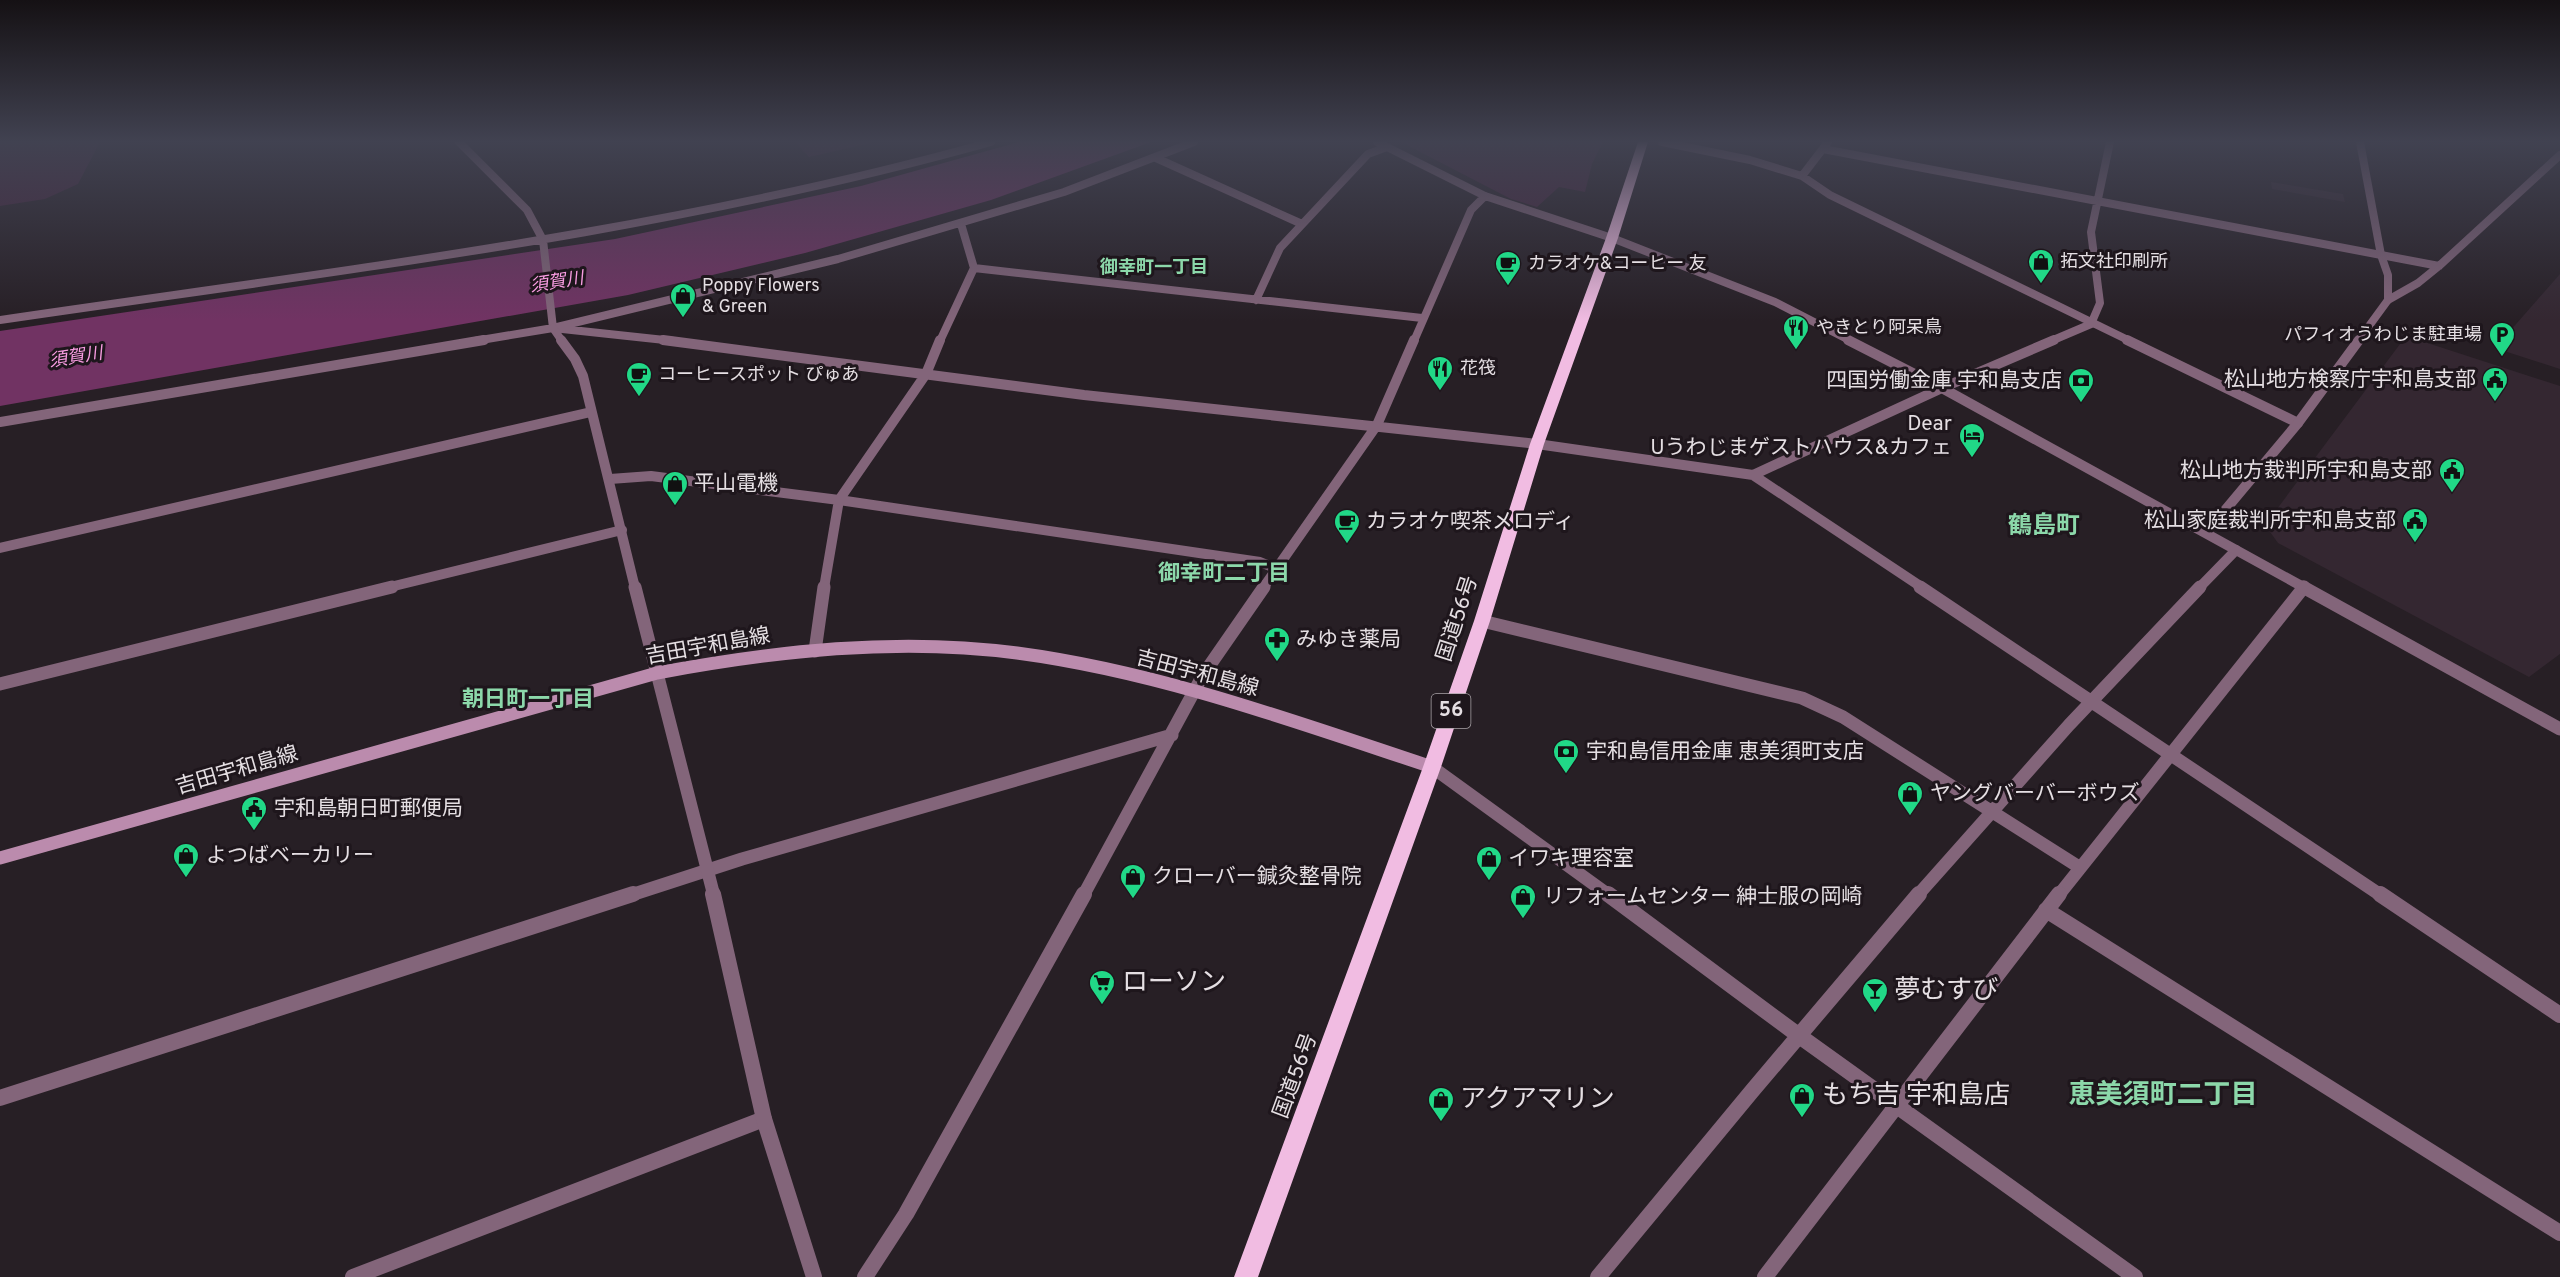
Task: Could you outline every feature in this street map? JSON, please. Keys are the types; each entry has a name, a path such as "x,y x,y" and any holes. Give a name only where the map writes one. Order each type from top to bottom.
{"highway":[{"name":"国道56号","path":"1246,1277 1432,767 1482,621 1537,444 1624,202"}],"main road":[{"name":"吉田宇和島線","path":"0,858 657,673 719,660 815,651 920,646 995,651 1086,665 1194,690 1432,767"}],"street":[{"path":"519,202 527,210 543,244 551,323 575,359 583,376 708,870 764,1119 814,1277"},
{"path":"0,320 543,244 745,202"},
{"path":"0,422 551,323 838,259 1033,202"},
{"path":"1252,202 1302,224"},
{"path":"1256,300 1280,248 1323,202"},
{"path":"865,1277 906,1214 1172,735 1194,690 1377,425 1471,210 1479,202"},
{"path":"1502,202 1612,238 1775,302 1942,388 2560,729"},
{"path":"1843,202 2298,423"},
{"path":"2090,202 2439,266"},
{"path":"2371,202 2381,255 2388,275 2388,300"},
{"path":"2206,533 2298,423 2388,300 2418,283 2439,266 2509,202"},
{"path":"1753,475 1942,388 2091,324 2100,303 2091,232 2097,203"},
{"path":"815,651 832,530 839,500 926,374 955,305 974,268 961,224"},
{"path":"974,268 1422,318"},
{"path":"551,323 626,335 1084,395 1537,444 1753,475 2560,1016"},
{"path":"0,548 591,412"},
{"path":"610,479 651,476 839,500 1260,562 1277,569"},
{"path":"0,684 622,530"},
{"path":"1598,1277 1798,1035 1994,811 2236,550"},
{"path":"1765,1277 2046,909 2172,755 2304,587"},
{"path":"1482,621 1802,698 1844,717 2079,867"},
{"path":"0,1098 708,870 1172,735"},
{"path":"1432,767 1494,810 1798,1035 2136,1277"},
{"path":"2046,909 2560,1233"},
{"path":"353,1277 764,1119"}],"shaded area":[{"path":"0,202 28,202 0,206"},
{"path":"1519,202 1543,202 1537,207"},
{"path":"2560,274 2560,369 2495,348"},
{"path":"2406,336 2560,386 2560,654 2529,677 2278,543 2265,525"}],"water":[{"name":"須賀川","path":"789,202 985,202 805,253 628,295 0,406 0,331 615,239"}],"place":[{"name":"拓文社印刷所","path":"2041,285"},
{"name":"カラオケ&コーヒー 友","path":"1508,287"},
{"name":"Poppy Flowers & Green","path":"683,319"},
{"name":"やきとり阿呆鳥","path":"1796,351"},
{"name":"パフィオうわじま駐車場","path":"2502,358"},
{"name":"花筏","path":"1440,392"},
{"name":"コーヒースポット ぴゅあ","path":"639,398"},
{"name":"松山地方検察庁宇和島支部","path":"2495,403"},
{"name":"四国労働金庫 宇和島支店","path":"2081,404"},
{"name":"Dear Uうわじまゲストハウス&カフェ","path":"1972,459"},
{"name":"松山地方裁判所宇和島支部","path":"2452,494"},
{"name":"平山電機","path":"675,507"},
{"name":"松山家庭裁判所宇和島支部","path":"2415,544"},
{"name":"カラオケ喫茶メロディ","path":"1347,545"},
{"name":"みゆき薬局","path":"1277,663"},
{"name":"宇和島信用金庫 恵美須町支店","path":"1566,775"},
{"name":"ヤングバーバーボウズ","path":"1910,817"},
{"name":"宇和島朝日町郵便局","path":"254,832"},
{"name":"よつばベーカリー","path":"186,879"},
{"name":"イワキ理容室","path":"1489,882"},
{"name":"クローバー鍼灸整骨院","path":"1133,900"},
{"name":"リフォームセンター 紳士服の岡崎","path":"1523,920"},
{"name":"ローソン","path":"1102,1006"},
{"name":"夢むすび","path":"1875,1014"},
{"name":"もち吉 宇和島店","path":"1802,1119"},
{"name":"アクアマリン","path":"1441,1123"}],"district":[{"name":"御幸町一丁目","path":"1154,268"},
{"name":"鶴島町","path":"2044,527"},
{"name":"御幸町二丁目","path":"1224,574"},
{"name":"朝日町一丁目","path":"528,700"},
{"name":"恵美須町二丁目","path":"2163,1096"}]}
